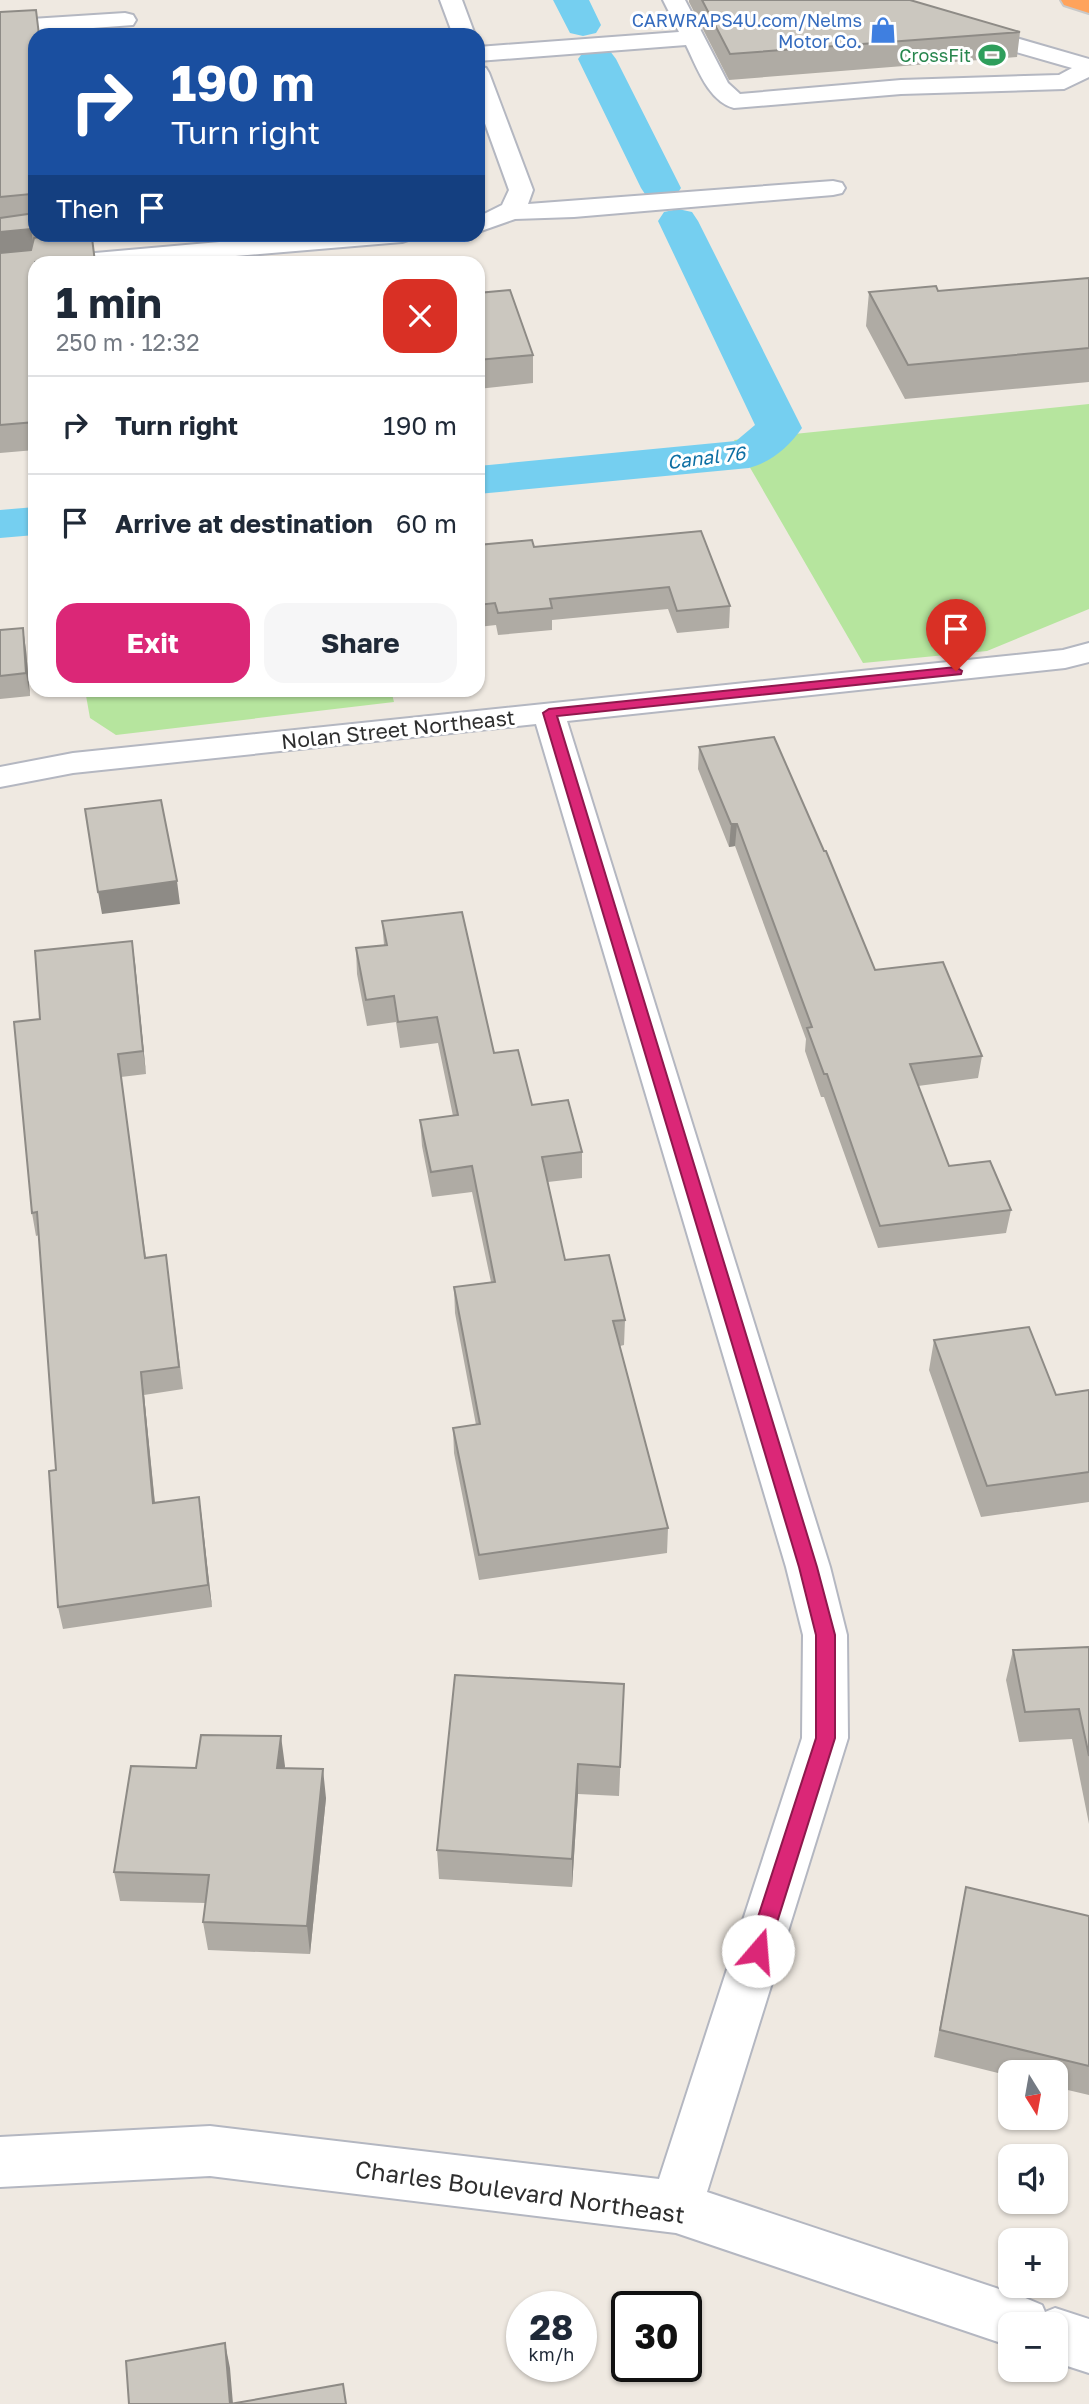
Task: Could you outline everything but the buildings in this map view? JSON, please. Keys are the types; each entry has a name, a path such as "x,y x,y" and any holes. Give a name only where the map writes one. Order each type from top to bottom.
{"highway":[{"path":"1072,0 1089,6"}],"street":[{"path":"451,0 461,28"},
{"path":"674,0 691,38 718,86 734,101 901,87 1064,82 1089,67"},
{"path":"0,29 124,18"},
{"path":"948,26 1089,67"},
{"path":"485,53 691,38"},
{"path":"485,223 511,212 519,200 521,190 488,128"},
{"path":"511,212 575,210 833,188"},
{"path":"127,256 289,242"},
{"name":"Nolan Street Northeast","path":"0,777 73,763 1065,659 1089,652"},
{"path":"549,713 808,1567 825,1635 825,1738 676,2207"},
{"name":"Charles Boulevard Northeast","path":"0,2162 209,2151 676,2207 998,2316"},
{"path":"1068,2339 1089,2346"}],"green space":[{"path":"1089,404 1089,609 987,651 863,663 734,440"},
{"path":"86,697 393,697 394,702 116,735 90,718"}],"waterway":[{"name":"Canal 76","path":"571,0 583,25"},
{"name":"Canal 76","path":"597,59 661,188"},
{"name":"Canal 76","path":"485,479 749,454 779,428 678,221"},
{"name":"Canal 76","path":"0,524 28,522"}],"place":[{"name":"CARWRAPS4U.com/Nelms Motor Co.","path":"883,30"},
{"name":"CrossFit","path":"992,55"}],"route":[{"path":"758,1951 825,1738 825,1635 808,1567 549,713 956,671"}]}
